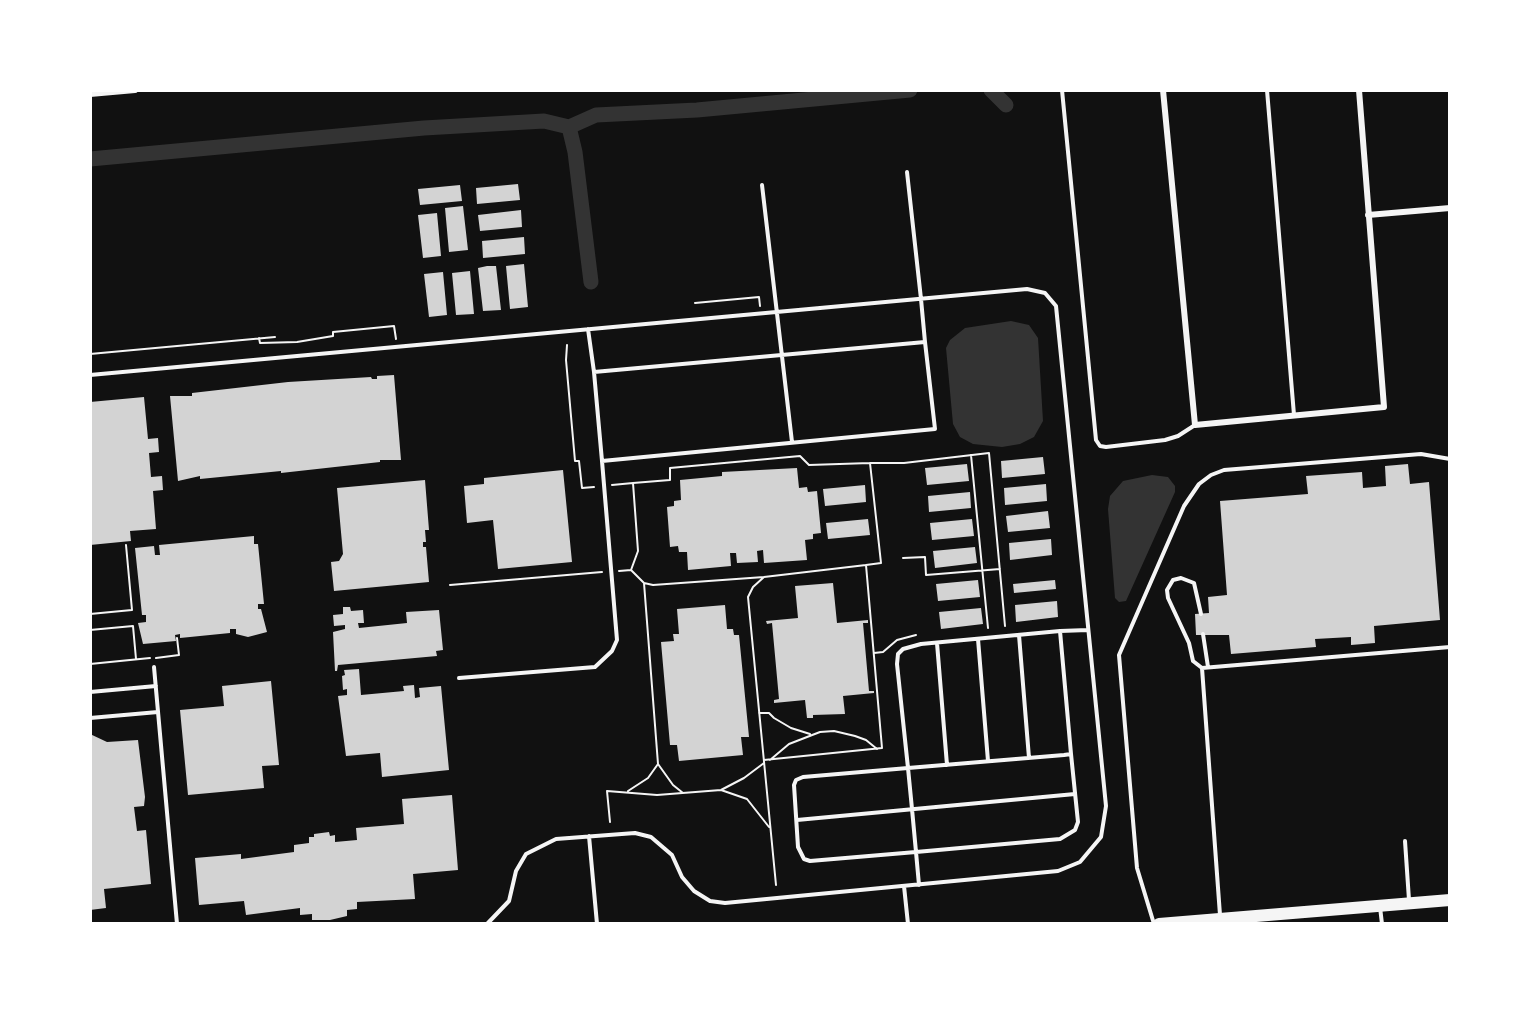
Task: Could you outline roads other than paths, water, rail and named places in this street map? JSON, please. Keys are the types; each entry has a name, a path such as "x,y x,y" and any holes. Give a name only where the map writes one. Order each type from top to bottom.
{"main road":[{"path":"1156,924 1221,919 1244,921 1450,900"}],"street":[{"path":"90,94 135,90"},
{"path":"1162,90 1195,425 1384,406 1359,90"},
{"path":"1368,215 1450,208"}],"lane":[{"path":"1062,90 1096,440 1100,446 1106,447 1154,442 1178,436 1195,425"},
{"path":"1267,90 1294,416"},
{"path":"602,462 935,429 907,172"},
{"path":"762,185 792,442"},
{"path":"90,375 1027,289 1046,293 1056,306 1106,806 1101,837 1080,862 1058,871 725,903 710,901 688,884 672,855 651,837 636,833 556,839 526,854 516,871 509,901 487,924"},
{"path":"459,678 595,667 612,651 616,640 594,372 588,329"},
{"path":"594,372 925,342"},
{"path":"1156,924 1137,868 1119,655 1184,506 1199,484 1211,475 1224,470 1421,454 1450,459"},
{"path":"1201,614 1194,583 1181,578 1173,580 1167,590 1168,598 1189,643 1193,661 1202,668 1450,647"},
{"path":"920,885 898,654 909,647 937,643 1088,630"},
{"path":"1060,632 1078,822 1075,830 1060,839 804,860 800,855 794,785 796,780 1071,754"},
{"path":"1203,634 1208,667"},
{"path":"1019,635 1029,758"},
{"path":"978,639 988,761"},
{"path":"937,643 947,765"},
{"path":"154,667 177,924"},
{"path":"1202,668 1221,919"},
{"path":"90,692 156,686"},
{"path":"90,718 158,712"},
{"path":"797,820 1075,794"},
{"path":"589,836 597,924"},
{"path":"1405,841 1410,904"},
{"path":"904,886 908,924"},
{"path":"1380,906 1382,924"}],"waterway":[{"path":"591,282 575,152 569,127 596,115 697,110 910,90"},
{"path":"991,90 1006,105"},
{"path":"90,159 424,128 544,121 569,127"}]}
